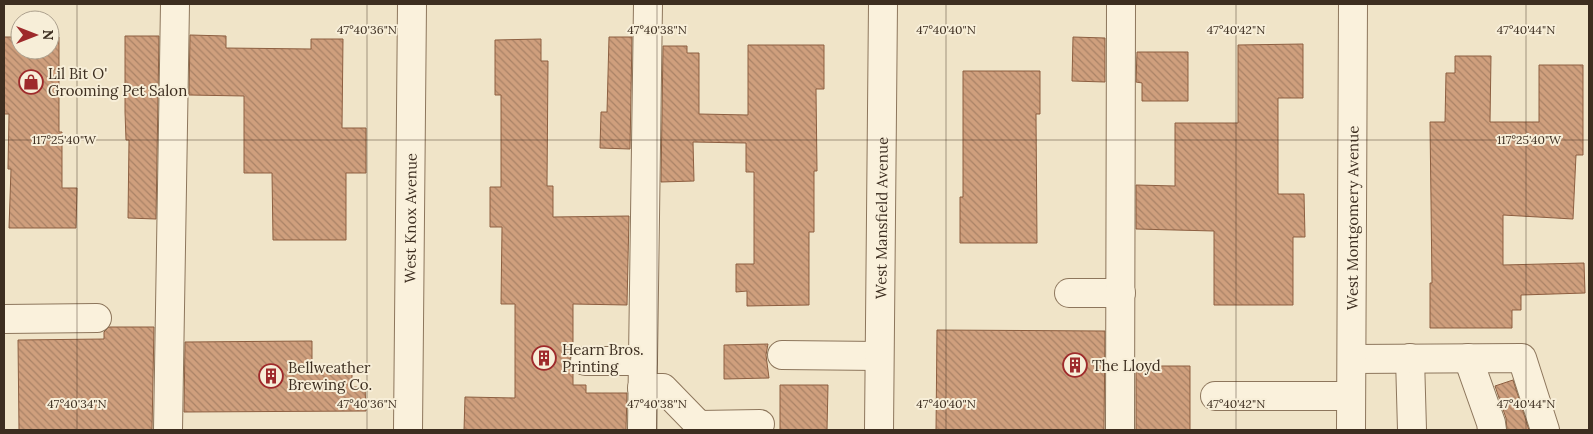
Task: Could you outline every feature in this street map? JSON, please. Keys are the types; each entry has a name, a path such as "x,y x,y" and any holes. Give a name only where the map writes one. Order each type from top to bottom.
{"street":[{"path":"168,430 175,4"},
{"name":"West Knox Avenue","path":"408,430 412,4"},
{"path":"642,430 648,4"},
{"name":"West Mansfield Avenue","path":"879,430 883,4"},
{"path":"1120,430 1121,4"},
{"name":"West Montgomery Avenue","path":"1351,430 1353,4"},
{"path":"1069,293 1121,293"},
{"path":"4,319 97,318"},
{"path":"782,355 879,356"},
{"path":"1410,358 1412,430"},
{"path":"1468,358 1492,430"},
{"path":"1352,359 1522,358 1545,430"},
{"path":"584,361 643,361"},
{"path":"642,388 663,388 699,425 760,424"},
{"path":"1215,396 1351,396"}],"building":[{"path":"190,35 226,36 226,48 311,49 311,39 343,39 342,128 366,128 366,173 346,173 346,240 273,240 272,173 244,173 244,96 189,95"},
{"path":"125,36 159,36 156,219 128,218 129,140 126,140"},
{"path":"4,37 10,37 10,60 59,60 59,132 62,132 62,188 77,188 76,228 9,228 11,169 8,169 9,114 4,114"},
{"path":"609,37 632,37 630,149 600,148 601,112 607,112"},
{"path":"1073,37 1105,38 1105,82 1072,81"},
{"path":"541,39 541,61 548,61 547,186 553,186 553,217 629,216 627,305 573,304 573,352 569,361 573,370 573,385 586,385 586,393 627,393 626,430 464,430 465,397 515,398 515,304 501,304 502,227 490,227 490,187 501,187 501,95 495,95 495,40"},
{"path":"1303,44 1303,98 1278,98 1278,194 1304,194 1305,237 1293,237 1293,305 1214,305 1214,231 1136,229 1136,185 1175,186 1175,123 1238,123 1238,45"},
{"path":"748,45 824,45 824,89 816,89 817,171 814,171 814,232 809,232 809,305 747,306 747,291 736,292 736,264 754,264 754,172 746,172 746,143 693,142 694,181 661,182 663,46 687,46 687,53 699,53 699,114 748,115"},
{"path":"1137,52 1188,52 1188,101 1142,101 1142,83 1136,82"},
{"path":"1455,56 1491,56 1490,122 1539,122 1539,65 1583,65 1583,155 1576,155 1573,219 1503,215 1503,265 1584,263 1585,293 1521,295 1521,310 1512,310 1512,328 1430,328 1430,283 1432,283 1430,122 1445,122 1446,73 1455,73"},
{"path":"963,71 1040,71 1040,114 1036,114 1037,243 960,243 960,197 963,197"},
{"path":"109,327 154,327 152,430 19,430 18,340 104,339 104,332"},
{"name":"The Lloyd","path":"937,330 1105,331 1104,430 936,430"},
{"name":"Bellweather Brewing Co.","path":"312,341 312,365 352,365 352,387 365,387 366,411 184,412 185,342"},
{"path":"768,344 766,355 769,378 724,379 724,345"},
{"path":"1136,366 1190,366 1190,430 1136,430"},
{"path":"1513,380 1529,430 1507,430 1506,418 1495,386"},
{"path":"780,385 828,385 827,430 780,430"}],"place":[{"name":"Lil Bit O' Grooming Pet Salon","path":"31,82"},
{"name":"Hearn Bros. Printing","path":"544,358"},
{"name":"The Lloyd","path":"1075,365"},
{"name":"Bellweather Brewing Co.","path":"271,376"}]}
